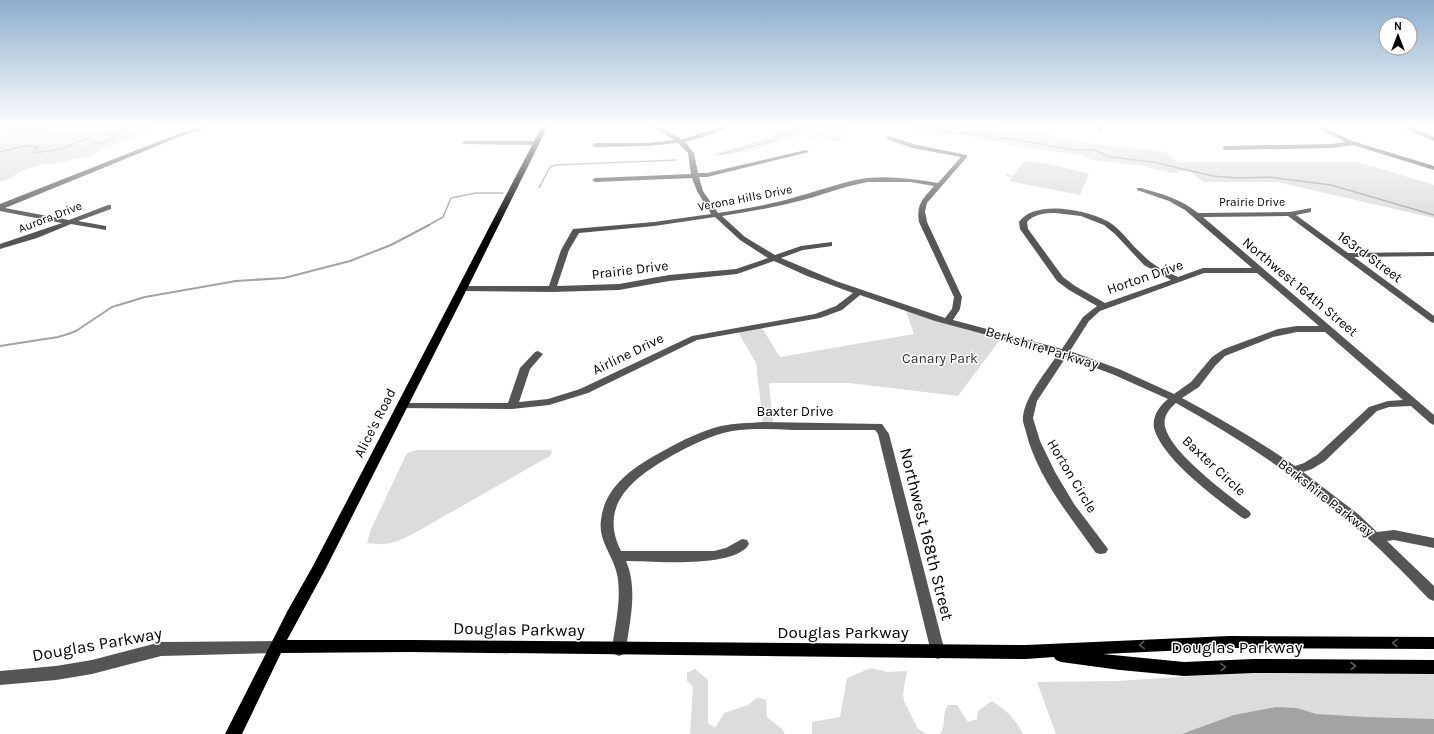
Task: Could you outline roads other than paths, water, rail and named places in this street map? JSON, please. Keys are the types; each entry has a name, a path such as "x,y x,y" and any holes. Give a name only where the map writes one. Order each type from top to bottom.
{"main road":[{"name":"Alice's Road","path":"233,734 403,406 528,160"},
{"name":"Douglas Parkway","path":"277,647 410,646 1041,652 1128,646 1229,642 1434,644"},
{"name":"Douglas Parkway","path":"1041,652 1120,663 1184,669 1253,666 1434,667"}],"street":[{"path":"0,208 117,160"},
{"name":"Berkshire Parkway","path":"693,160 694,176 699,190 716,215 744,240 774,258 815,277 859,292 948,321 1064,353 1111,370 1176,399 1237,433 1294,471 1332,500 1376,537 1434,595"},
{"path":"595,180 712,174 771,160"},
{"path":"948,321 956,309 958,297 921,216 924,202 961,160"},
{"path":"1409,160 1434,168"},
{"name":"Verona Hills Drive","path":"552,289 565,250 576,231 654,224 716,215 773,205 807,197 845,184 868,180 899,179 939,185"},
{"name":"Northwest 164th Street","path":"1140,189 1181,203 1196,214 1258,270 1289,294 1434,421"},
{"name":"Aurora Drive","path":"0,247 108,207"},
{"path":"0,208 103,228"},
{"name":"Prairie Drive","path":"1196,214 1290,214 1308,210"},
{"path":"1103,306 1060,280 1024,229 1023,222 1026,218 1035,213 1054,211 1085,215 1107,224 1116,230 1143,260 1154,268 1178,280"},
{"name":"163rd Street","path":"1290,214 1434,320"},
{"name":"Prairie Drive","path":"463,289 619,287 669,278 726,273 749,268 801,248 829,244"},
{"path":"1346,255 1434,254"},
{"name":"Horton Drive","path":"1064,353 1086,319 1091,313 1103,306 1203,271 1258,270"},
{"name":"Airline Drive","path":"403,406 512,406 550,402 584,391 677,345 695,338 818,316 839,308 859,292"},
{"path":"1423,312 1434,312"},
{"path":"1176,399 1199,381 1215,359 1225,352 1278,332 1329,329"},
{"name":"Horton Circle","path":"1064,353 1032,401 1028,418 1030,429 1034,441 1059,490 1101,548"},
{"path":"512,406 525,368 538,354"},
{"name":"Baxter Circle","path":"1176,399 1168,404 1160,416 1159,422 1163,436 1174,451 1198,476 1245,514"},
{"path":"1294,471 1308,466 1321,458 1373,409 1388,404 1414,403"},
{"name":"Baxter Drive","path":"618,649 626,586 624,574 608,537 607,522 610,506 615,494 622,485 645,466 701,436 728,428 746,426 878,426"},
{"name":"Northwest 168th Street","path":"878,426 883,434 938,652"},
{"path":"1376,537 1394,535 1434,543"},
{"path":"616,556 714,556 730,552 742,544"},
{"name":"Douglas Parkway","path":"0,678 56,673 92,667 161,649 277,647"}],"waterway":[{"path":"539,188 550,167 555,165 670,160"},
{"path":"1138,160 1153,162 1213,176 1237,178 1268,177 1331,185 1434,215"},
{"path":"427,226 443,217 451,198 476,193 503,193"},
{"path":"0,346 58,337 68,334 76,331 112,307 145,297 236,281 284,278 350,261 391,245 429,225"}],"park label":[{"name":"Canary Park","path":"940,358"}]}
